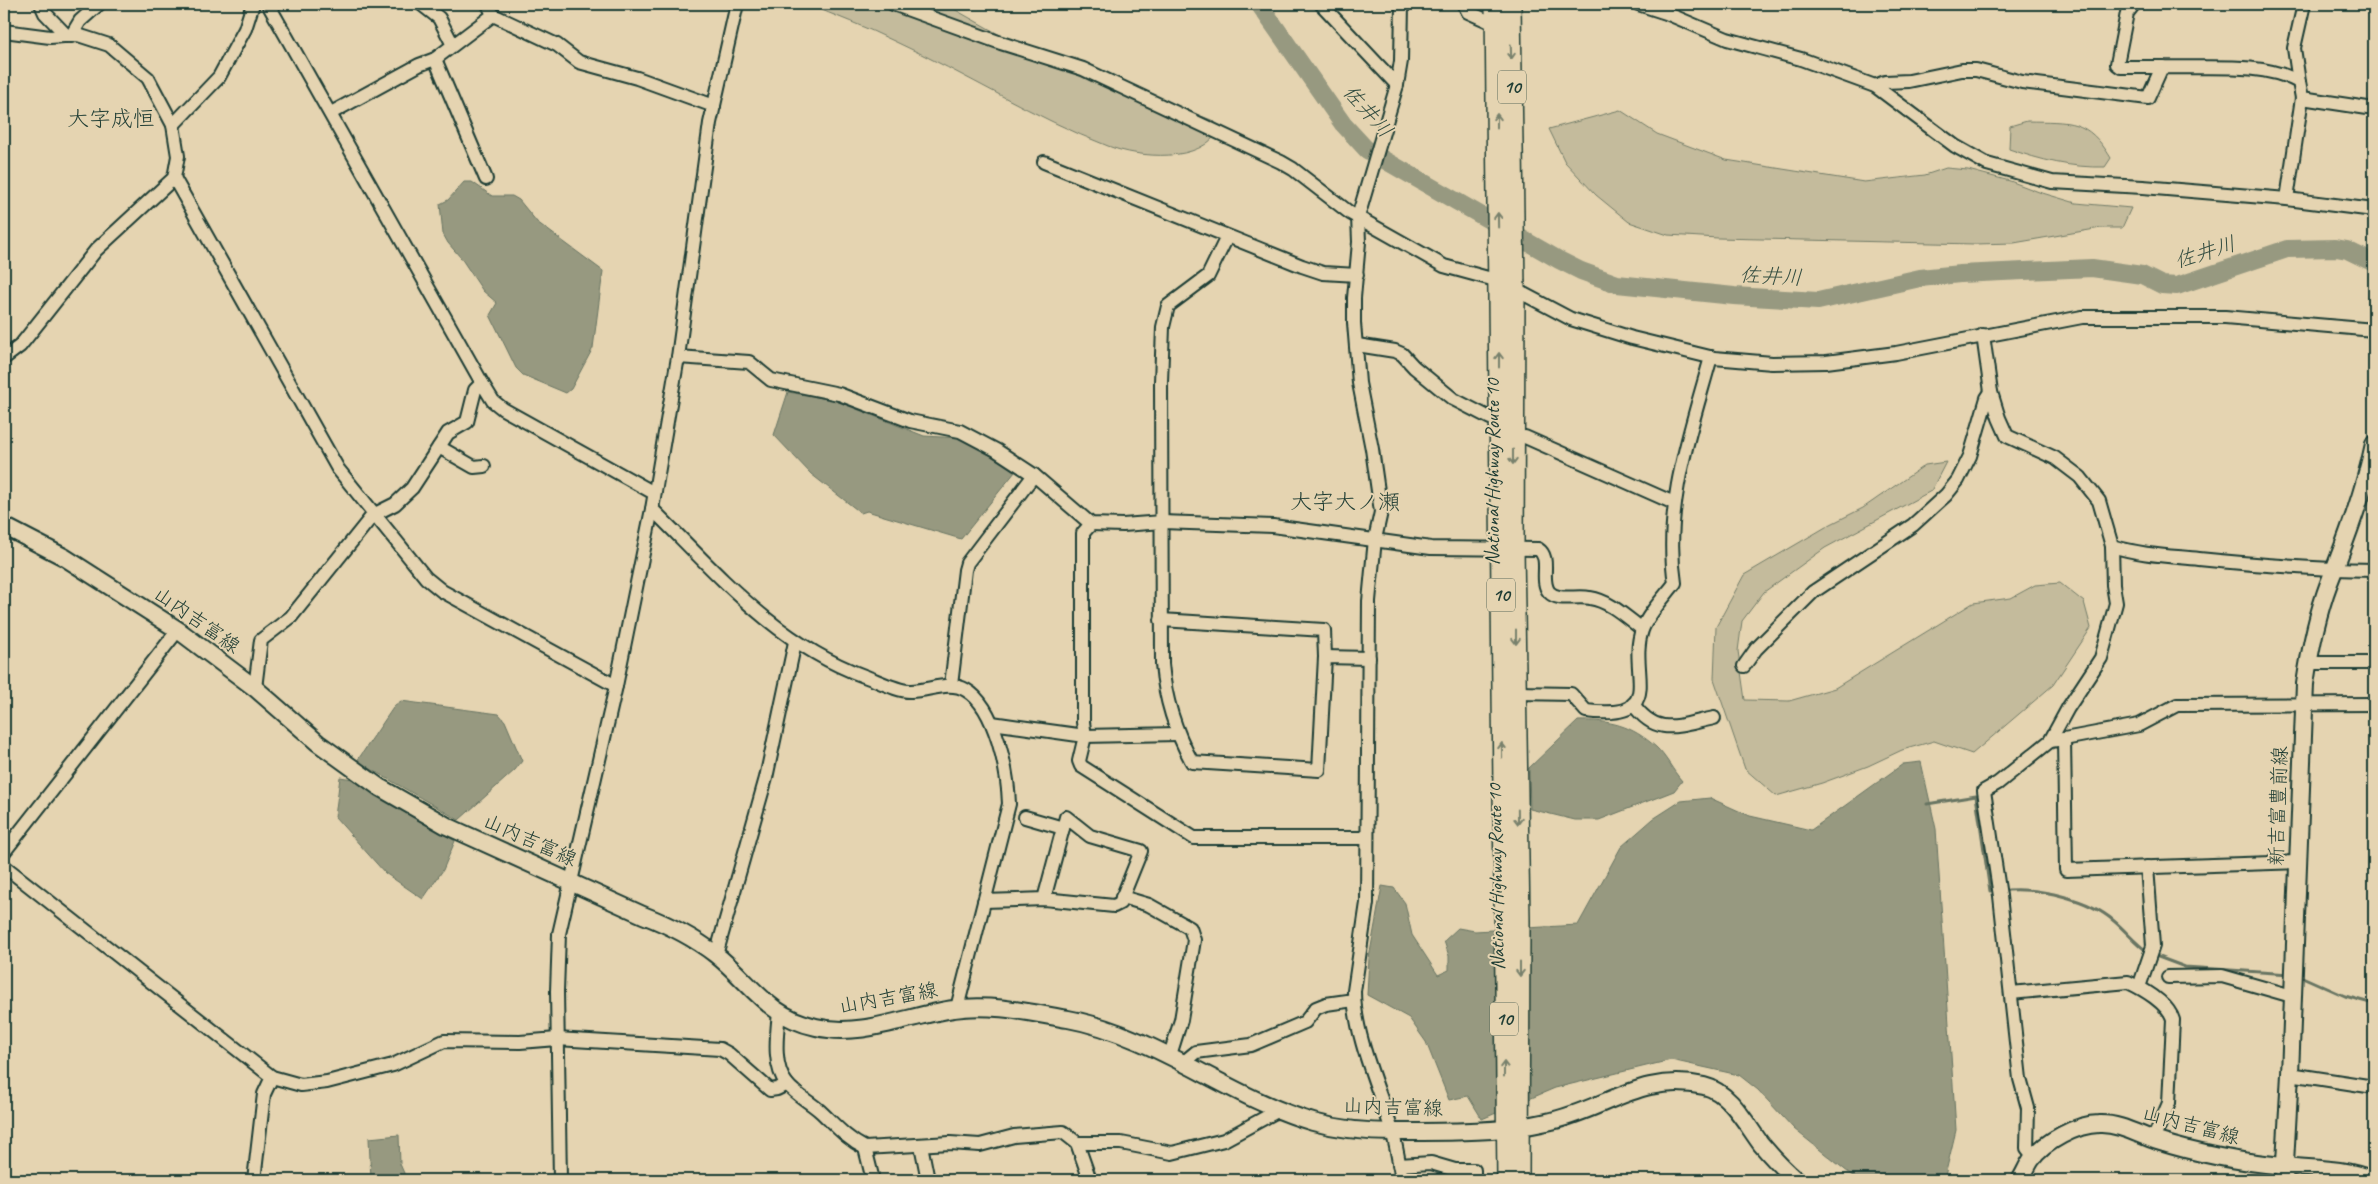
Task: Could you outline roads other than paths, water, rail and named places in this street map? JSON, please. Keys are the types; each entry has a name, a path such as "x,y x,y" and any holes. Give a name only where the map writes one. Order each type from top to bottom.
{"highway":[{"name":"National Highway Route 10","path":"1495,4 1506,170"},
{"name":"National Highway Route 10","path":"1507,1180 1512,1122 1512,921 1506,548 1506,170 1511,4"},
{"name":"National Highway Route 10","path":"1506,548 1516,693 1512,921"},
{"name":"National Highway Route 10","path":"1512,1122 1519,1180"}],"main road":[{"name":"新吉富豊前線","path":"2284,1173 2290,1074 2304,704 2308,663 2328,584 2366,483 2374,444"},
{"name":"山内吉富線","path":"4,526 64,557 178,630 255,688 318,743 379,787 447,826 674,927 716,955 758,998 779,1012 816,1027 845,1030 957,1008 994,1009 1072,1020 1118,1033 1177,1058 1281,1110 1313,1122 1348,1129 1392,1132 1566,1117 1650,1084 1676,1081 1710,1087 1728,1100 1762,1145 1796,1180"},
{"name":"山内吉富線","path":"2020,1180 2034,1157 2049,1143 2070,1131 2100,1124 2120,1127 2153,1140 2284,1173 2328,1168 2373,1180"}],"street":[{"path":"41,4 45,13 69,36"},
{"path":"69,36 80,21 99,4"},
{"path":"174,125 219,77 244,29 253,4"},
{"path":"268,4 493,401 654,493"},
{"path":"421,4 439,18 454,45"},
{"path":"560,1180 557,1040 559,934 616,686 652,509 678,357 714,106 736,4"},
{"path":"894,4 1001,43 1062,61 1146,98 1294,168 1336,203 1360,212 1444,266 1506,277 1571,319 1649,343 1711,357 1752,362 1826,362 1896,353 2082,317 2225,317 2374,330"},
{"path":"1321,4 1395,91"},
{"path":"1402,4 1401,61 1395,91 1360,212 1354,323 1359,383 1372,449 1381,512 1375,540 1369,601 1367,903 1354,1000 1373,1078 1392,1132 1402,1180"},
{"path":"1464,4 1468,12 1497,25"},
{"path":"1638,4 1667,8 1727,39 1801,59 1875,86 1955,146 1987,164 2052,182 2143,187 2287,199 2374,210"},
{"path":"2134,4 2127,13 2117,64 2121,67 2247,69 2278,74 2299,82"},
{"path":"2287,199 2302,98 2294,48 2304,4"},
{"path":"331,113 419,64 435,59 454,45 490,9 556,45 579,62 637,78 714,106"},
{"path":"4,31 50,37 78,35 110,45 148,78 174,125 178,156 174,178 96,250 20,346 4,358"},
{"path":"435,59 486,178"},
{"path":"1875,86 1885,82 1909,81 1962,70 1976,70 2022,82 2148,98 2162,67"},
{"path":"2302,98 2374,109"},
{"path":"1044,162 1228,237 1323,273 1357,275"},
{"path":"174,178 338,469 373,515 426,578 442,591 616,686"},
{"path":"1161,620 1324,630 1325,657 1319,770 1192,762 1177,734 1163,672 1161,620 1161,382 1165,314 1168,306 1208,276 1228,237"},
{"path":"1983,335 1991,392 1998,418 2007,436 2055,458 2080,477 2099,501 2112,546 2113,585 2116,603 2101,658 2050,741 1998,783 1984,791 2000,896 2020,1079 2028,1108 2027,1148 2034,1157"},
{"path":"1357,345 1395,351 1402,354 1414,368 1453,400 1490,418"},
{"path":"678,357 749,362 771,380 839,394 910,421 960,431 996,450 1034,475 1090,524 1123,525 1162,522 1273,526 1432,548 1506,548 1541,551 1544,558 1545,586 1550,594 1559,597 1587,597 1603,601 1642,629"},
{"path":"1516,693 1571,694 1586,711 1611,714 1633,704 1641,691 1639,655 1642,629 1676,583 1672,562 1674,503 1690,432 1711,357"},
{"path":"255,688 261,640 291,617 373,515 395,504 412,488 448,433 467,422 475,390 482,383"},
{"path":"1744,666 1756,649 1813,592 1913,525 1946,495 1958,480 1967,463 1987,398 1991,392"},
{"path":"1525,436 1674,503"},
{"path":"439,447 474,468 484,466"},
{"path":"951,685 967,563 1034,475"},
{"path":"652,509 750,606 795,642 827,661 909,692 951,685 967,690 979,702 992,723 1008,783 1009,804 957,1008"},
{"path":"1090,524 1083,533 1083,722 1085,736 1079,761 1080,766 1194,838 1368,838"},
{"path":"2112,546 2146,554 2254,565 2374,570"},
{"path":"4,852 178,630"},
{"path":"716,955 766,778 795,642"},
{"path":"1325,657 1369,658"},
{"path":"2308,663 2374,663"},
{"path":"1633,704 1643,718 1665,728 1714,718"},
{"path":"2050,741 2139,725 2177,705 2374,704"},
{"path":"992,723 1085,736 1177,734"},
{"path":"2064,739 2066,870 2298,862"},
{"path":"1025,817 1063,828"},
{"path":"984,901 1044,899 1114,906 1120,902 1141,850 1090,836 1066,817 1044,899"},
{"path":"4,866 272,1077 301,1085 327,1082 393,1065 444,1041 520,1042 557,1040 720,1050 729,1054 770,1090 787,1084"},
{"path":"2139,988 2153,946 2147,867"},
{"path":"1122,896 1149,904 1190,928 1194,940 1177,1058 1196,1052 1251,1045 1305,1022 1316,1008 1354,1000"},
{"path":"2168,977 2222,976 2292,996"},
{"path":"2011,993 2128,982 2171,1011 2173,1020 2169,1103 2153,1140"},
{"path":"779,1012 777,1052 781,1071 787,1084 820,1111 852,1142 865,1148 920,1144 980,1144 1014,1136 1063,1132 1078,1143 1090,1180"},
{"path":"2290,1074 2374,1087"},
{"path":"254,1180 264,1094 272,1077"},
{"path":"1078,1143 1121,1143 1172,1153 1224,1140 1281,1110"},
{"path":"920,1144 928,1180"},
{"path":"865,1148 873,1180"},
{"path":"1399,1165 1432,1163 1455,1170 1474,1170 1474,1180"}],"waterway":[{"name":"佐井川","path":"1259,4 1343,124 1367,150 1559,260 1581,271 1617,284 1734,296 1818,301 1920,278 1960,274 2092,268 2142,275 2162,285 2177,286 2287,249 2336,248 2347,250 2374,263"},
{"path":"1927,804 1976,796 1990,891"},
{"path":"2008,890 2049,893 2078,901 2104,913 2148,952"},
{"path":"2153,955 2185,967 2290,974"},
{"path":"2298,975 2345,996 2374,1004"}],"district":[{"name":"大字成恒","path":"111,119"},
{"name":"大字大ノ瀬","path":"1345,502"}]}
